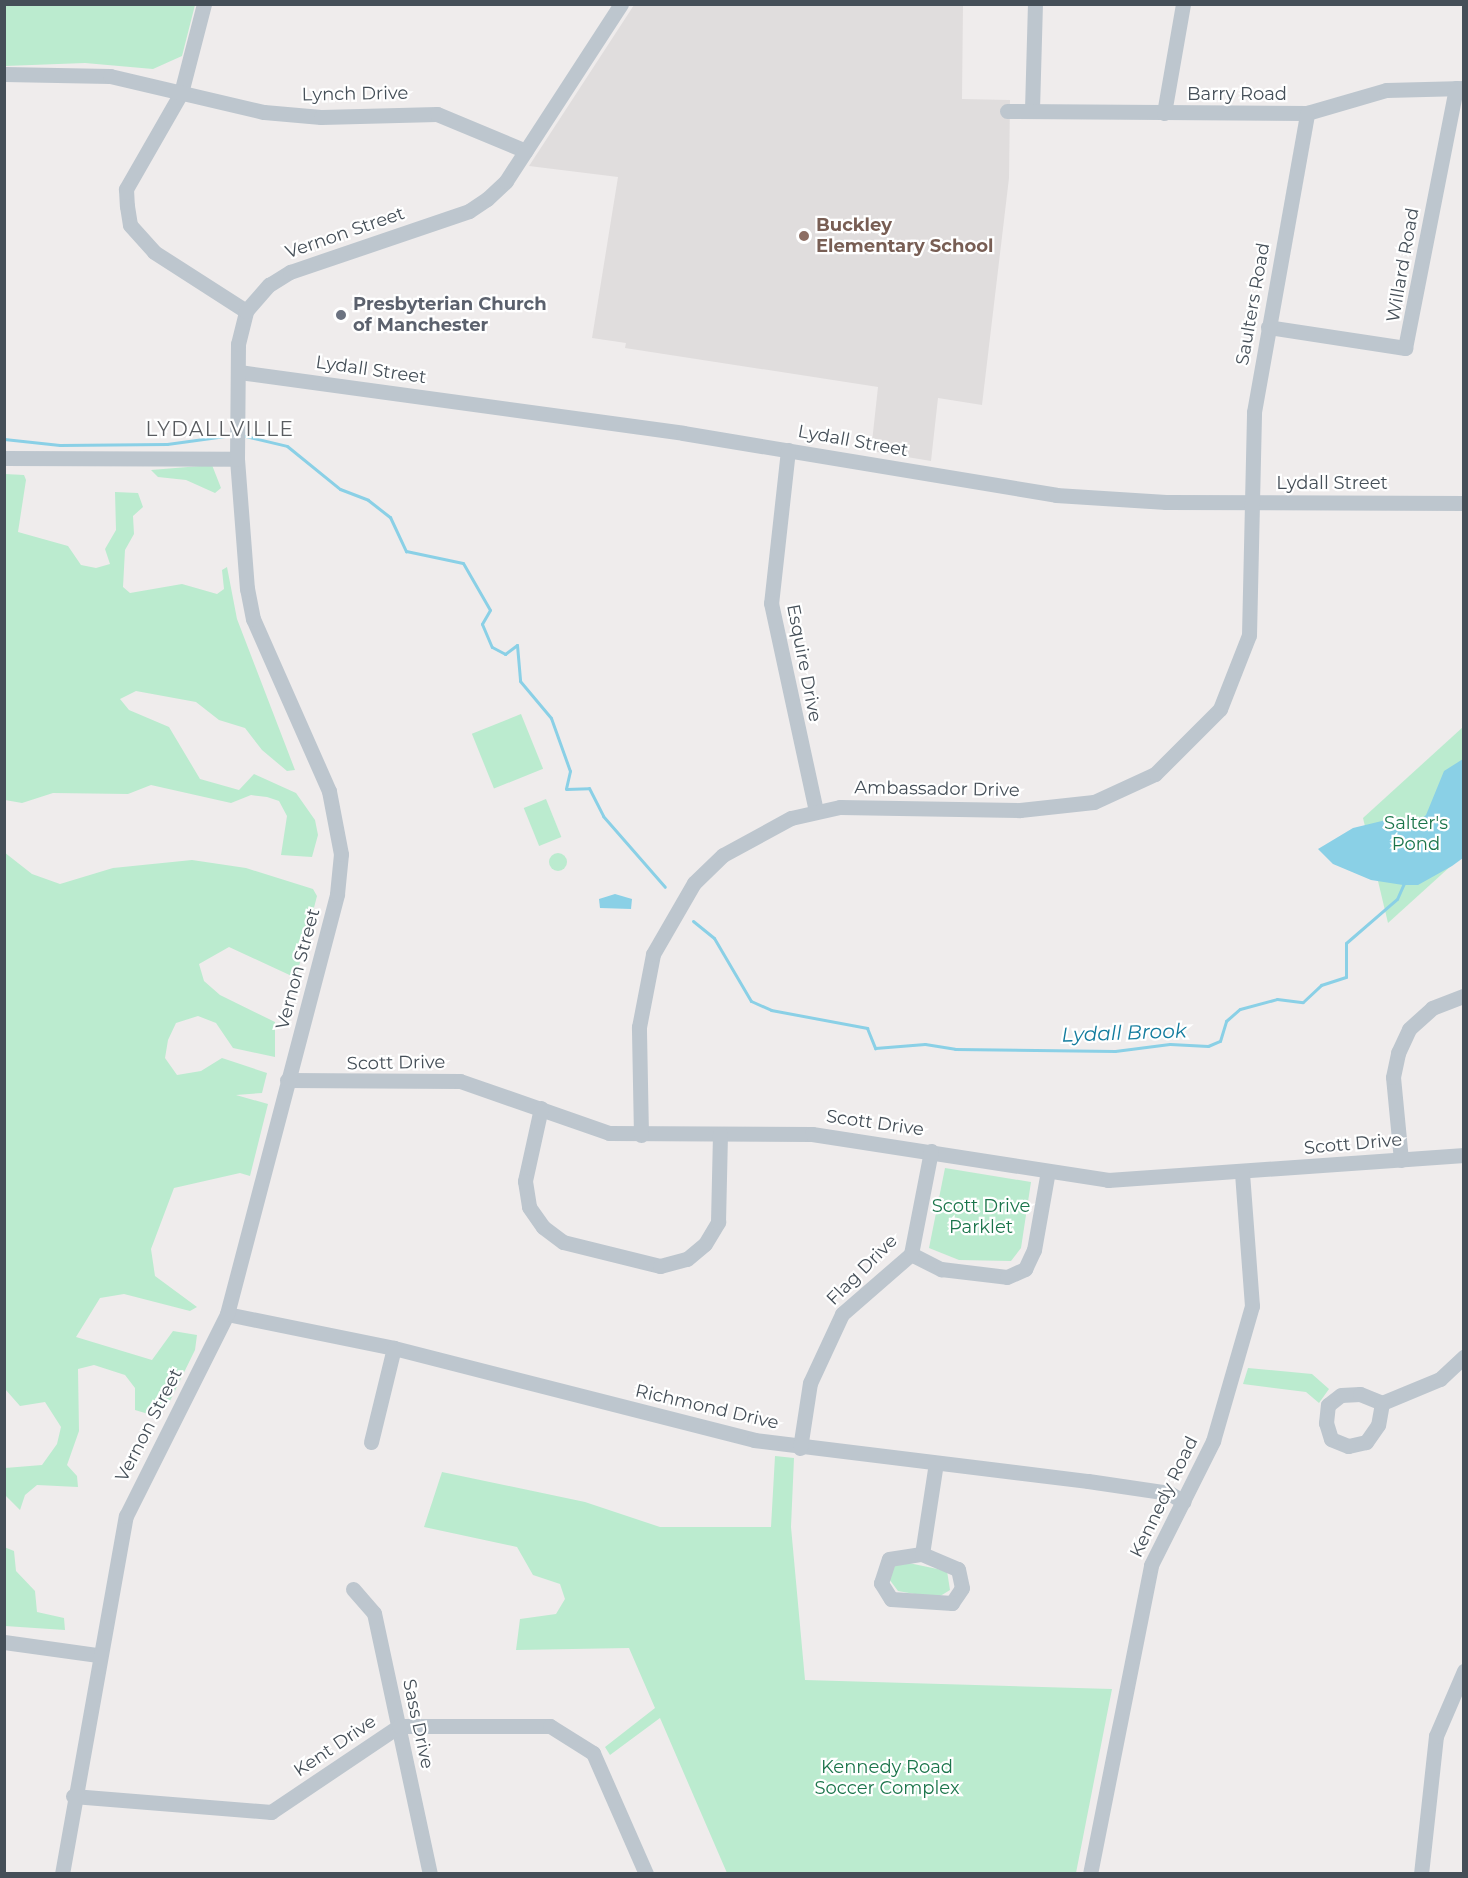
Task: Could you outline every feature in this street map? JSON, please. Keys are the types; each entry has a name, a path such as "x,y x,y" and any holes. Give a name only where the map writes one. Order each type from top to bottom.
{"street":[{"path":"204,4 181,93 126,189 130,225 153,252 246,311"},
{"name":"Vernon Street","path":"62,1874 98,1655 126,1516 227,1314 287,1080 333,926 341,855 329,790 253,619 237,459 239,372 246,311 269,285 290,272 469,211 506,182 621,4"},
{"path":"1032,110 1035,4"},
{"path":"1164,113 1183,4"},
{"name":"Lynch Drive","path":"4,74 110,76 264,112 321,117 437,114 526,151"},
{"name":"Barry Road","path":"1007,111 1307,113 1386,90 1460,88"},
{"name":"Willard Road","path":"1268,327 1405,348 1460,88"},
{"name":"Saulters Road","path":"1254,502 1254,412 1307,113"},
{"name":"Lydall Street","path":"239,372 788,450 1056,495 1254,502 1464,503"},
{"name":"Esquire Drive","path":"788,450 771,603 816,811"},
{"path":"4,458 237,459"},
{"name":"Ambassador Drive","path":"641,1135 644,984 670,917 723,855 760,832 816,811 1066,808 1121,792 1155,774 1215,716 1239,669 1253,595 1254,502"},
{"path":"1401,1160 1394,1077 1398,1053 1409,1029 1432,1008 1464,996"},
{"name":"Scott Drive","path":"287,1080 460,1082 609,1133 641,1135 812,1134 1048,1171 1135,1180 1464,1155"},
{"path":"541,1108 525,1181 529,1207 543,1227 563,1242 660,1266 687,1259 705,1244 718,1222 720,1134"},
{"name":"Flag Drive","path":"800,1448 810,1383 842,1314 911,1254 931,1151"},
{"path":"911,1254 941,1269 1007,1277 1025,1269 1034,1250 1048,1171"},
{"name":"Kennedy Road","path":"1090,1874 1151,1565 1213,1441 1252,1306 1242,1173"},
{"name":"Richmond Drive","path":"227,1314 394,1348 800,1448 1169,1493 1184,1502"},
{"path":"371,1442 394,1348"},
{"path":"1382,1403 1440,1379 1464,1357"},
{"path":"922,1554 936,1463"},
{"path":"922,1554 958,1569 962,1588 952,1603 912,1605 883,1591 880,1575 889,1559 922,1554"},
{"name":"Sass Drive","path":"353,1589 374,1613 430,1874"},
{"path":"4,1642 98,1655"},
{"path":"1421,1874 1436,1736 1464,1671"},
{"name":"Kent Drive","path":"73,1796 271,1812 399,1726 549,1726 593,1753 646,1874"}],"shaded area":[{"name":"Buckley Elementary School","path":"634,5 963,5 962,99 1010,100 1009,178 982,405 938,398 931,461 871,451 878,387 625,348 626,343 592,338 618,177 529,166"}],"green space":[{"path":"4,5 195,5 182,56 153,69 85,63 5,66"},
{"path":"212,465 221,488 215,493 186,480 158,477 151,470"},
{"path":"5,474 24,475 26,480 18,532 68,546 81,565 96,568 110,564 105,549 116,530 115,492 138,493 143,507 133,516 134,534 125,550 123,587 130,593 182,584 217,594 224,589 222,570 227,567 237,619 295,770 287,771 262,750 245,728 219,720 196,702 136,691 120,699 129,710 169,727 200,779 239,790 254,774 296,793 315,820 318,835 312,857 281,855 287,816 279,801 267,797 251,795 231,803 151,785 128,794 53,793 22,803 5,800"},
{"path":"521,714 543,769 494,789 472,734"},
{"name":"Salter's Pond","path":"1463,727 1463,855 1388,923 1363,818"},
{"path":"546,799 561,837 539,846 524,808"},
{"path":"4,852 32,874 60,884 113,868 192,860 246,868 313,889 317,896 296,978 229,947 199,964 204,981 220,995 275,1022 275,1057 233,1048 216,1023 198,1016 176,1023 168,1040 165,1058 177,1075 201,1071 222,1058 267,1073 262,1093 236,1095 268,1104 250,1176 240,1173 174,1188 151,1249 155,1276 197,1307 190,1311 124,1294 100,1298 76,1337 152,1360 173,1331 197,1335 195,1350 170,1401 155,1416 135,1410 135,1388 125,1375 94,1365 78,1369 79,1431 67,1465 77,1476 78,1487 37,1485 25,1495 20,1510 5,1495 5,1468 42,1465 57,1444 61,1427 45,1402 20,1406 5,1389"},
{"path":"558,853 566,858 567,862 562,870 558,871 550,866 549,862 554,854"},
{"name":"Scott Drive Parklet","path":"945,1168 1031,1182 1021,1248 1011,1261 959,1260 929,1248"},
{"path":"1248,1368 1312,1374 1329,1389 1319,1403 1306,1392 1243,1384"},
{"name":"Kennedy Road Soccer Complex","path":"775,1456 794,1458 791,1527 805,1680 1112,1689 1076,1873 727,1873 660,1718 610,1755 605,1747 655,1708 629,1648 516,1650 520,1619 556,1614 565,1599 560,1584 533,1575 517,1547 424,1527 442,1472 585,1502 660,1527 771,1527"},
{"path":"4,1547 14,1551 16,1571 35,1591 37,1612 64,1618 65,1630 5,1626"},
{"path":"904,1562 947,1571 950,1590 937,1598 898,1591 889,1579 895,1565"}],"water":[{"name":"Salter's Pond","path":"1463,759 1463,858 1452,866 1418,885 1403,885 1371,880 1333,864 1318,849 1353,828 1386,820 1412,827 1426,815 1444,771"},
{"path":"615,894 632,899 631,909 600,908 599,899"}],"waterway":[{"name":"Lydall Brook","path":"4,439 60,445 167,444 232,435"},
{"name":"Lydall Brook","path":"241,435 287,446 340,489 368,500 390,517 406,551 463,563 490,610 482,624 492,647 505,654 517,645 520,681 551,718 570,771 566,789 589,788 603,816 665,887"},
{"name":"Lydall Brook","path":"693,921 714,938 751,1001 771,1010 867,1028 875,1048 925,1044 955,1049 1115,1051 1170,1044 1208,1046 1220,1041 1226,1021 1240,1009 1277,999 1303,1002 1321,985 1346,977 1346,943 1397,899 1404,883"}],"place":[{"name":"Buckley Elementary School","path":"804,236"},
{"name":"Presbyterian Church of Manchester","path":"341,315"}],"district":[{"name":"LYDALLVILLE","path":"220,429"}]}
